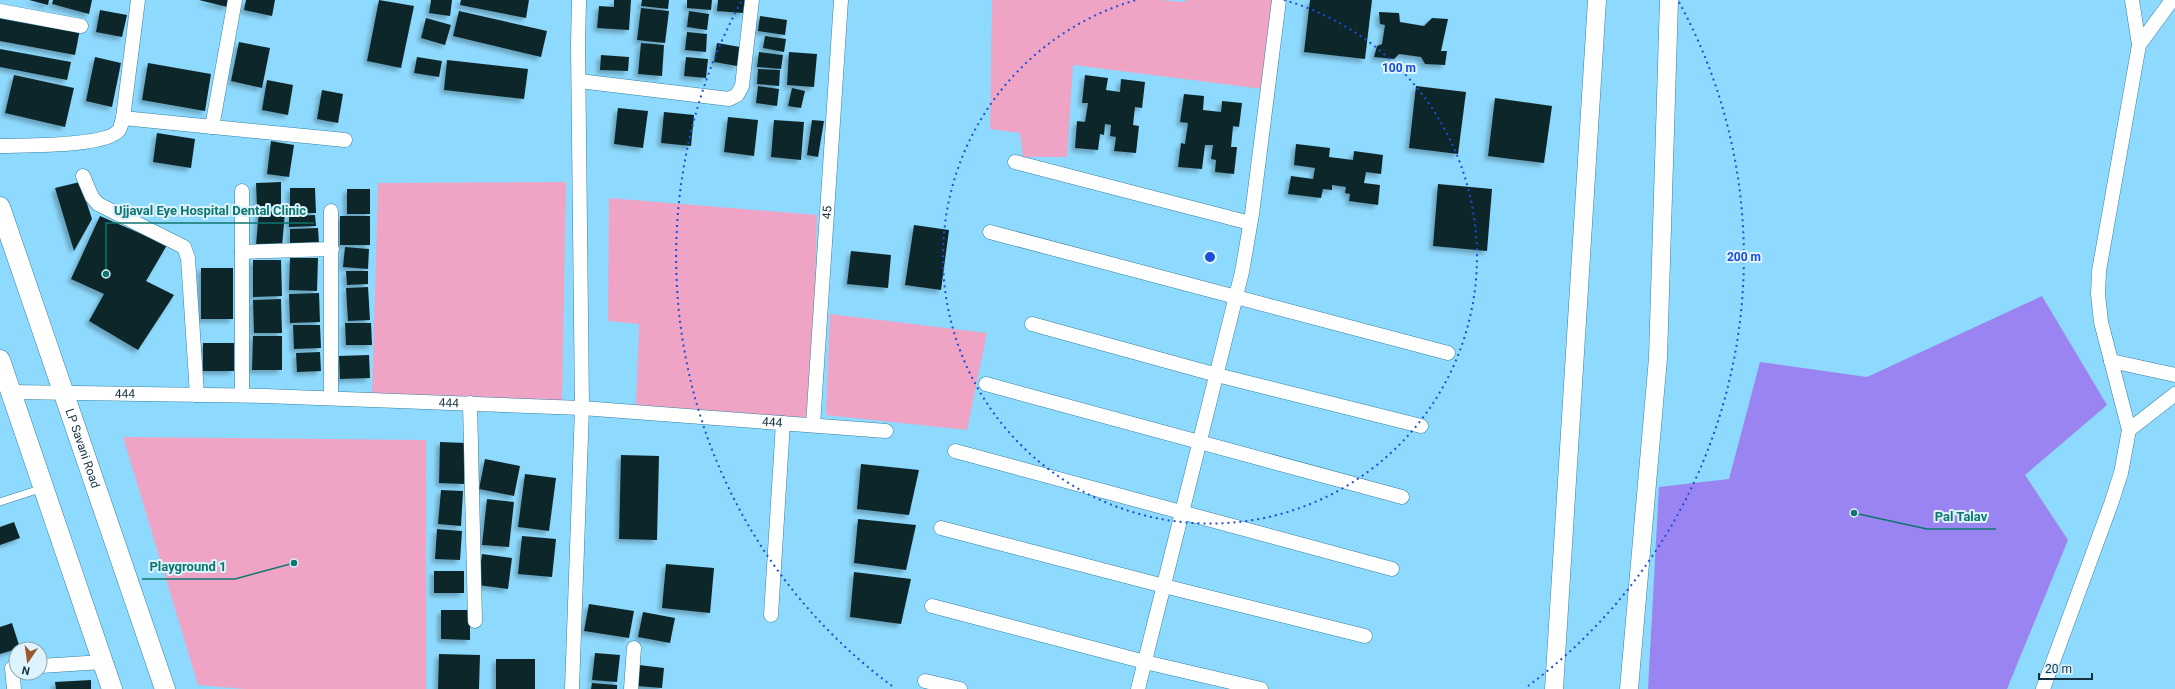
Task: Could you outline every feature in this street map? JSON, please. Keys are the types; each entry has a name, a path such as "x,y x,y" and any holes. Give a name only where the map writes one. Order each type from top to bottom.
{"main road":[{"name":"LP Savani Road","path":"0,207 165,689"},
{"path":"0,360 112,689"}],"street":[{"path":"0,146 90,142 108,137 119,130 123,118 138,0"},
{"path":"212,127 235,0"},
{"path":"572,689 582,408 579,0"},
{"path":"580,81 728,99 737,95 742,86 752,0"},
{"name":"45","path":"813,425 841,0"},
{"path":"1138,689 1236,296 1250,223 1279,0"},
{"path":"1554,689 1597,0"},
{"path":"1629,689 1658,358 1669,0"},
{"path":"2043,689 2111,504 2121,473 2128,430 2101,322 2098,294 2099,271 2139,45 2132,0"},
{"path":"2139,45 2172,0"},
{"path":"0,11 81,26"},
{"path":"123,118 344,140"},
{"path":"1015,162 1250,223"},
{"path":"83,176 92,198 98,204 184,246 188,258 197,395"},
{"path":"242,192 242,395"},
{"path":"331,212 331,398"},
{"path":"990,232 1448,353"},
{"path":"242,252 332,249"},
{"path":"1032,324 1217,375 1421,426"},
{"path":"2111,361 2175,375"},
{"path":"986,384 1402,497"},
{"name":"444","path":"11,392 242,395 470,403 582,408 886,431"},
{"path":"2128,430 2175,394"},
{"path":"470,403 475,621"},
{"path":"771,615 783,423"},
{"path":"955,451 1392,569"},
{"path":"941,528 1365,636"},
{"path":"932,606 1145,662 1261,689"},
{"path":"631,689 634,648"},
{"path":"48,665 103,662"},
{"path":"925,680 960,689"}],"lane":[{"path":"0,502 43,488"}],"shaded area":[{"path":"992,0 1159,0 1185,2 1186,0 1274,0 1263,89 1073,65 1067,157 1023,157 1020,133 990,129"},
{"path":"566,182 562,404 372,399 378,183"},
{"path":"609,198 817,215 811,420 636,408 639,324 608,321"},
{"path":"2042,296 2107,405 2025,475 2068,540 2007,689 1648,689 1659,487 1729,479 1760,362 1867,377"},
{"path":"830,314 987,333 967,430 826,415"},
{"path":"123,437 426,440 426,689 245,689 198,685"}],"building":[{"path":"29,0 49,0 48,5"},
{"path":"53,0 92,0 89,14 52,4"},
{"path":"199,0 229,0 227,7"},
{"path":"246,0 275,0 272,16 244,10"},
{"path":"379,0 414,6 401,68 367,61"},
{"path":"431,0 452,0 450,16 429,13"},
{"path":"461,0 529,0 526,18 460,5"},
{"path":"614,0 631,0 629,30 597,28 599,6 614,7"},
{"path":"642,0 669,0 668,9 641,6"},
{"path":"687,0 712,0 711,10 687,8"},
{"path":"718,0 745,0 743,13 717,11"},
{"path":"1310,0 1372,0 1365,59 1304,52"},
{"path":"641,8 669,11 665,43 637,40"},
{"path":"100,10 127,15 122,37 96,32"},
{"path":"459,11 547,31 541,57 453,36"},
{"path":"689,11 709,14 707,30 687,27"},
{"path":"1379,12 1399,13 1400,22 1424,26 1432,18 1448,19 1441,51 1447,51 1445,65 1425,64 1421,57 1399,54 1394,59 1374,57 1377,46 1382,44 1385,25 1380,24"},
{"path":"0,14 80,29 75,55 0,41"},
{"path":"760,16 787,20 785,35 758,31"},
{"path":"426,18 451,25 445,45 421,38"},
{"path":"687,32 707,34 706,52 685,50"},
{"path":"765,36 786,39 784,52 763,48"},
{"path":"239,42 270,48 262,88 231,81"},
{"path":"641,43 664,45 662,76 638,74"},
{"path":"717,43 740,47 737,66 714,62"},
{"path":"0,49 71,62 67,80 0,67"},
{"path":"759,52 783,55 781,69 757,67"},
{"path":"789,52 817,54 814,87 787,85"},
{"path":"601,55 629,57 628,71 600,70"},
{"path":"95,57 121,63 112,107 86,101"},
{"path":"417,57 442,61 439,77 414,73"},
{"path":"686,57 708,59 706,78 684,76"},
{"path":"447,60 528,69 524,99 444,90"},
{"path":"148,63 211,74 205,111 142,100"},
{"path":"758,69 780,70 779,86 757,84"},
{"path":"14,75 74,88 65,127 5,113"},
{"path":"1085,75 1108,78 1106,90 1120,92 1121,79 1145,82 1142,108 1135,107 1133,125 1139,126 1136,153 1114,151 1116,137 1110,136 1111,125 1105,124 1104,135 1100,134 1098,150 1075,148 1077,121 1085,122 1088,103 1082,103"},
{"path":"267,80 293,85 288,115 262,110"},
{"path":"758,86 779,89 777,106 756,103"},
{"path":"1416,86 1466,92 1458,154 1409,148"},
{"path":"792,88 805,91 801,108 788,106"},
{"path":"322,90 343,94 338,123 317,119"},
{"path":"1184,94 1204,96 1203,110 1221,112 1222,101 1242,103 1239,127 1233,126 1231,147 1237,147 1234,174 1215,172 1216,160 1211,159 1213,145 1205,145 1202,169 1178,167 1181,143 1185,144 1188,123 1180,122"},
{"path":"1495,98 1552,106 1544,163 1488,156"},
{"path":"618,108 648,111 643,148 614,144"},
{"path":"664,112 694,115 691,146 661,143"},
{"path":"728,117 758,120 754,156 724,152"},
{"path":"774,120 804,122 801,160 771,157"},
{"path":"812,120 824,121 818,157 807,155"},
{"path":"157,133 195,139 191,168 153,162"},
{"path":"271,141 294,145 289,177 267,174"},
{"path":"1296,144 1330,148 1329,157 1353,160 1354,151 1383,155 1381,174 1366,172 1364,183 1380,185 1378,205 1349,201 1350,194 1345,193 1346,187 1332,185 1332,190 1323,189 1321,198 1288,194 1291,176 1313,179 1315,168 1294,165"},
{"path":"80,182 92,219 74,251 55,188"},
{"path":"281,182 281,206 257,207 256,183"},
{"path":"1438,184 1492,189 1487,251 1433,246"},
{"path":"290,188 315,188 316,213 290,213"},
{"path":"347,189 370,189 370,214 347,214"},
{"path":"259,210 285,212 282,247 256,245"},
{"path":"315,215 316,226 289,227 289,216"},
{"path":"100,216 167,245 146,281 174,295 138,350 89,321 104,294 71,279"},
{"path":"340,216 370,216 370,245 340,245"},
{"path":"914,225 949,230 941,290 905,285"},
{"path":"318,228 319,244 290,246 290,229"},
{"path":"345,247 369,249 368,269 343,267"},
{"path":"851,251 891,255 888,288 847,284"},
{"path":"290,258 318,258 317,291 289,290"},
{"path":"253,260 281,260 282,296 253,297"},
{"path":"201,268 233,268 233,319 201,319"},
{"path":"346,271 368,271 368,284 347,285"},
{"path":"368,287 370,320 348,321 346,288"},
{"path":"319,293 320,322 290,323 289,294"},
{"path":"281,299 282,333 254,333 253,300"},
{"path":"345,323 371,323 372,345 346,345"},
{"path":"293,325 320,325 321,348 294,349"},
{"path":"253,336 282,336 282,370 252,370"},
{"path":"203,343 234,343 234,371 203,371"},
{"path":"320,352 321,371 297,372 296,353"},
{"path":"369,355 370,378 340,379 339,356"},
{"path":"440,442 466,443 464,484 439,483"},
{"path":"621,455 659,456 657,540 619,539"},
{"path":"485,459 520,466 514,496 479,489"},
{"path":"861,464 919,470 909,515 857,509"},
{"path":"525,474 556,478 549,531 518,527"},
{"path":"441,490 463,491 461,526 438,524"},
{"path":"487,499 514,502 509,547 482,545"},
{"path":"858,519 916,525 906,570 854,563"},
{"path":"14,522 20,538 0,545 0,527"},
{"path":"437,529 462,531 460,560 435,559"},
{"path":"522,536 556,539 552,577 518,574"},
{"path":"482,554 512,558 508,589 478,585"},
{"path":"666,564 714,568 710,613 662,608"},
{"path":"434,571 464,571 464,593 434,593"},
{"path":"854,572 911,579 901,624 850,617"},
{"path":"589,604 634,611 629,638 584,631"},
{"path":"441,610 470,610 470,640 441,639"},
{"path":"643,612 675,618 670,643 638,637"},
{"path":"12,623 18,641 8,641 8,652 0,654 0,627"},
{"path":"595,653 620,655 617,682 592,680"},
{"path":"439,654 480,655 479,689 438,689"},
{"path":"496,659 535,659 535,689 496,689"},
{"path":"639,665 664,668 662,688 637,686"},
{"path":"91,680 91,689 56,689 55,682"},
{"path":"592,683 617,685 617,689 591,689"}],"place":[{"name":"Ujjaval Eye Hospital Dental Clinic","path":"106,274"},
{"name":"Pal Talav","path":"1854,513"},
{"name":"Playground 1","path":"294,563"}]}
